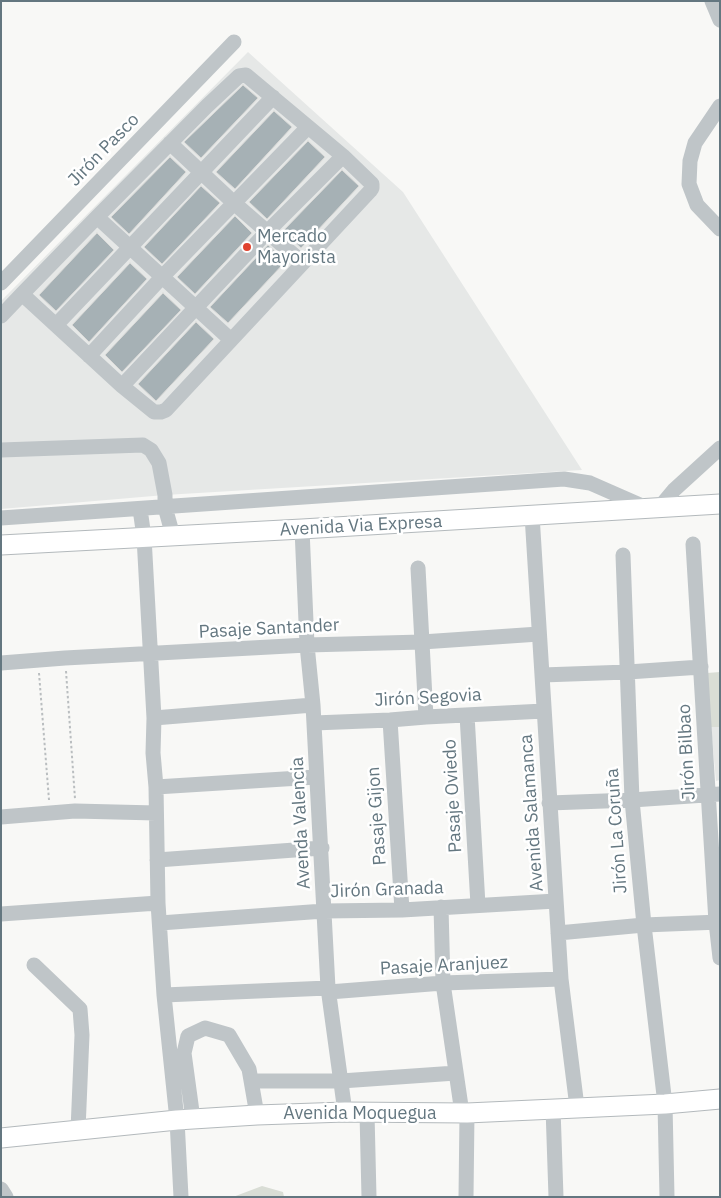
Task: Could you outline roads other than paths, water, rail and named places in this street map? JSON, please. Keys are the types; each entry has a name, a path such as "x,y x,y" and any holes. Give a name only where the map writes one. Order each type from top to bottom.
{"main road":[{"name":"Avenida Via Expresa","path":"1,545 302,530 720,504"},
{"name":"Avenida Moquegua","path":"1,1138 256,1115 345,1112 464,1113 665,1104 720,1099"}],"street":[{"path":"712,1 720,20"},
{"name":"Jirón Pasco","path":"1,283 234,42"},
{"path":"1,316 22,294 97,217 170,143 240,76 246,75 273,97 343,156 372,184 372,188 166,410 154,412 122,386 22,294"},
{"path":"56,325 273,97"},
{"path":"720,106 695,143 690,161 689,184 697,205 720,229"},
{"path":"89,356 308,127"},
{"path":"170,143 234,203 303,263"},
{"path":"122,386 267,232 343,156"},
{"path":"97,217 231,340"},
{"path":"1,450 143,444 151,450 158,463 165,495 165,507 173,536"},
{"path":"1,518 564,479 590,483 654,509 720,448"},
{"path":"140,509 144,537 154,718 153,753 156,787 158,903 164,995 168,1031 185,1120"},
{"name":"Avenida Salamanca","path":"532,515 561,978 578,1107"},
{"name":"Avenda Valencia","path":"302,530 307,645 313,705 316,777 322,848 328,990 345,1112"},
{"name":"Jirón Bilbao","path":"693,544 701,667 714,795 720,958"},
{"name":"Jirón La Coruña","path":"623,555 632,800 665,1104 668,1197"},
{"path":"418,568 426,717"},
{"name":"Pasaje Santander","path":"1,663 307,645 422,642 539,634"},
{"path":"542,675 701,667"},
{"path":"154,718 313,705"},
{"name":"Jirón Segovia","path":"314,723 544,711"},
{"name":"Pasaje Oviedo","path":"467,715 478,905"},
{"name":"Pasaje Gijon","path":"390,720 402,910"},
{"path":"156,787 316,777"},
{"path":"549,803 714,795"},
{"path":"1,817 76,811 156,813"},
{"path":"157,860 322,848"},
{"name":"Jirón Granada","path":"160,922 324,911 402,910 556,901"},
{"path":"1,914 158,903"},
{"path":"441,907 443,983 456,1073 464,1113 466,1197"},
{"path":"558,933 644,924 718,922"},
{"path":"34,965 80,1009 82,1035 78,1130"},
{"name":"Pasaje Aranjuez","path":"164,995 328,990 561,978"},
{"path":"168,1031 188,1036 205,1028 229,1035 249,1069 256,1115"},
{"path":"181,1197 185,1120 184,1053 188,1036"},
{"path":"251,1081 341,1081 456,1073"},
{"path":"553,1108 556,1197"},
{"path":"367,1113 369,1197"},
{"path":"1,1189 6,1197"}],"place":[{"name":"Mercado Mayorista","path":"247,247"}]}
